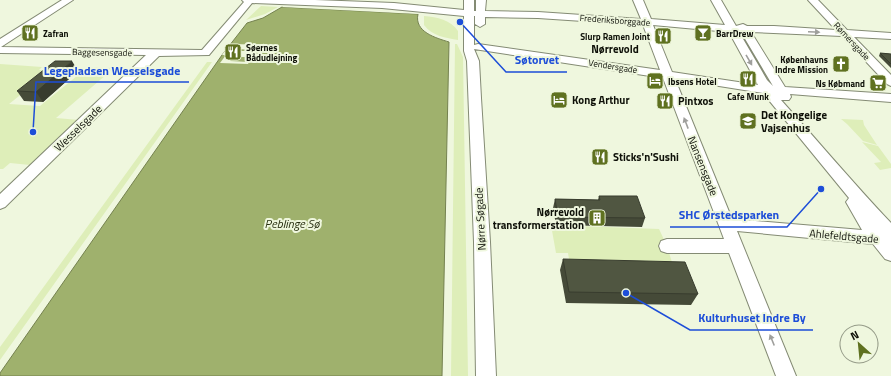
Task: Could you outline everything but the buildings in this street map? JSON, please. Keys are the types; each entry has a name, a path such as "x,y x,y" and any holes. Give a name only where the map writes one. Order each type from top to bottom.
{"street":[{"path":"0,44 68,0"},
{"name":"Nansensgade","path":"638,0 786,376"},
{"path":"716,0 737,27 811,134 826,159"},
{"path":"724,0 767,89 803,134 826,159 887,237 891,254"},
{"name":"Rømersgade","path":"813,0 891,82"},
{"name":"Frederiksborggade","path":"248,2 296,1 384,6 469,7 538,15 891,36"},
{"name":"Baggesensgade","path":"0,50 205,53 248,2"},
{"path":"469,7 469,51 476,54 481,8"},
{"name":"Wesselsgade","path":"0,203 155,53"},
{"name":"Vendersgade","path":"476,54 667,75 767,89 891,98"},
{"name":"Nørre Søgade","path":"476,54 486,376"},
{"name":"Ahlefeldtsgade","path":"726,224 887,237"},
{"path":"667,246 734,246"}],"shaded area":[{"path":"261,6 278,7 265,14 246,20"},
{"path":"424,16 439,18 452,24 458,31 458,40 440,36 431,32 424,25"},
{"path":"455,44 457,44 463,57 468,376 451,376"},
{"path":"207,62 212,62 0,360 0,347"},
{"path":"0,64 42,67 39,70 52,70 9,104 40,106 88,67 114,68 56,118 79,120 30,165 10,163 3,169 0,169"},
{"path":"841,119 863,120 864,125 877,145 863,141"},
{"path":"862,142 878,146 891,164 891,168 880,170 874,163 881,162"},
{"path":"551,225 659,229 667,246 674,269 570,265 568,253 556,253"}],"water":[{"name":"Peblinge Sø","path":"282,7 418,14 419,25 423,30 432,36 449,42 442,376 0,376 0,373 222,55 247,23 263,18"}],"pier":[{"path":"284,5 419,13 282,7"},
{"path":"235,44 260,45 259,47 255,46 253,50 238,49 237,51 254,51 250,57 233,57 230,61 249,62 248,64 220,63 226,55 222,55 224,52 229,52"}],"place":[{"name":"Søtorvet","path":"460,22"},
{"name":"Zafran","path":"30,33"},
{"name":"BarrDrew","path":"703,33"},
{"name":"Slurp Ramen Joint","path":"663,36"},
{"name":"Søernes Bådudlejning","path":"233,52"},
{"name":"Københavns Indre Mission","path":"841,64"},
{"name":"Cafe Munk","path":"748,79"},
{"name":"Ibsens Hotel","path":"655,81"},
{"name":"Ns Købmand","path":"878,83"},
{"name":"Kong Arthur","path":"559,100"},
{"name":"Pintxos","path":"665,101"},
{"name":"Det Kongelige Vajsenhus","path":"748,121"},
{"name":"Legepladsen Wesselsgade","path":"33,132"},
{"name":"Sticks'n'Sushi","path":"600,157"},
{"name":"SHC Ørstedsparken","path":"821,189"},
{"name":"Nørrevold transformerstation","path":"597,218"},
{"name":"Kulturhuset Indre By","path":"626,293"}],"district":[{"name":"Nørrevold","path":"615,49"}]}
